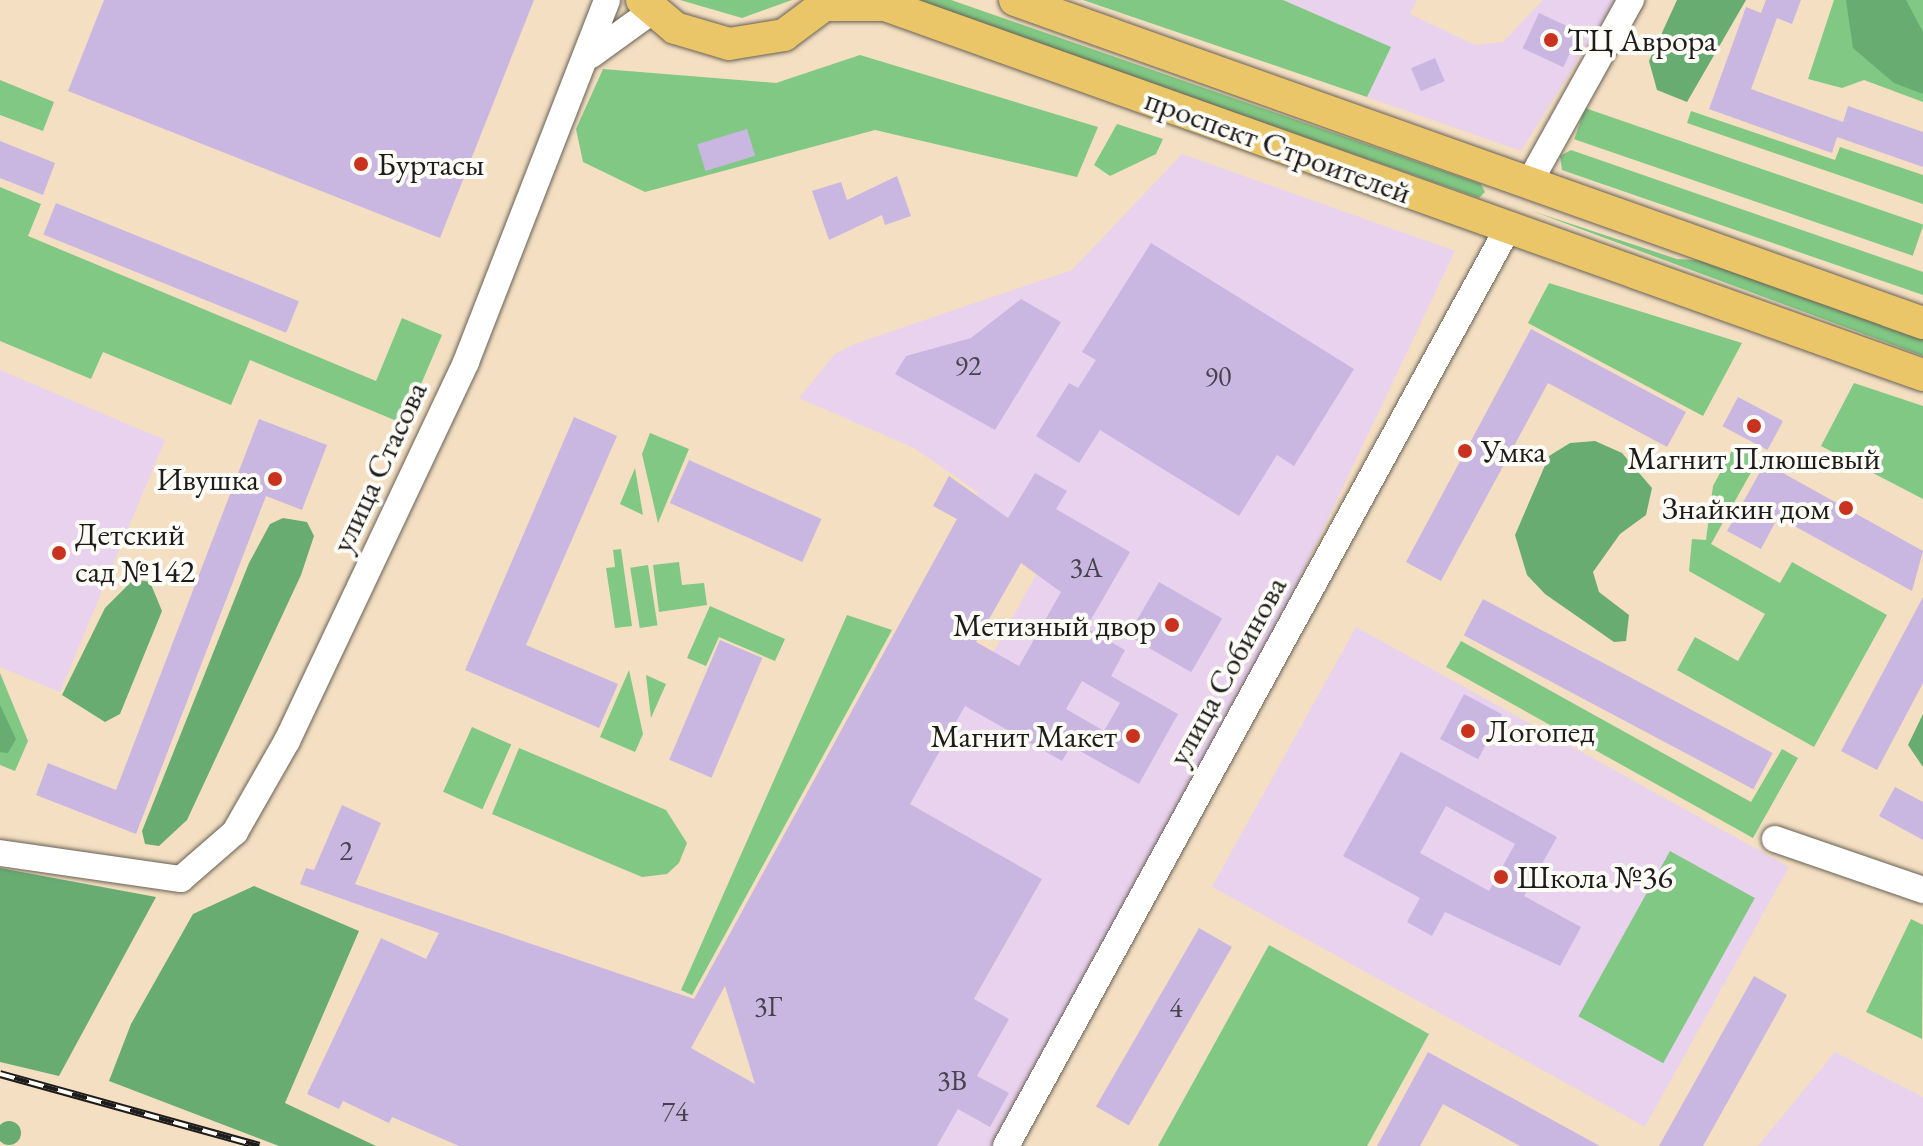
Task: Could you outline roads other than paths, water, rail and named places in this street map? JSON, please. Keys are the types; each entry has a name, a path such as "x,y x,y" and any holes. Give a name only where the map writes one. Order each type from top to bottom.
{"main road":[{"name":"проспект Строителей","path":"1015,0 1923,323"},
{"name":"проспект Строителей","path":"647,6 701,39 729,44 784,35 829,2 885,5 1923,375"},
{"path":"1508,228 1529,183"}],"street":[{"name":"улица Стасова","path":"0,853 181,879 235,832 287,741 466,362 591,55 607,0"},
{"path":"1529,183 1631,0"},
{"path":"591,55 647,6"},
{"name":"улица Собинова","path":"1006,1146 1508,228"},
{"path":"1775,839 1923,890"}],"railway":[{"path":"0,1074 259,1146"}],"place":[{"name":"ТЦ Аврора","path":"1551,40"},
{"name":"Буртасы","path":"361,164"},
{"name":"Магнит Плюшевый","path":"1754,426"},
{"name":"Умка","path":"1465,451"},
{"name":"Ивушка","path":"275,479"},
{"name":"Знайкин дом","path":"1846,508"},
{"name":"Детский сад №142","path":"59,553"},
{"name":"Метизный двор","path":"1172,625"},
{"name":"Логопед","path":"1468,731"},
{"name":"Магнит Макет","path":"1133,736"},
{"name":"Школа №36","path":"1501,877"}]}
